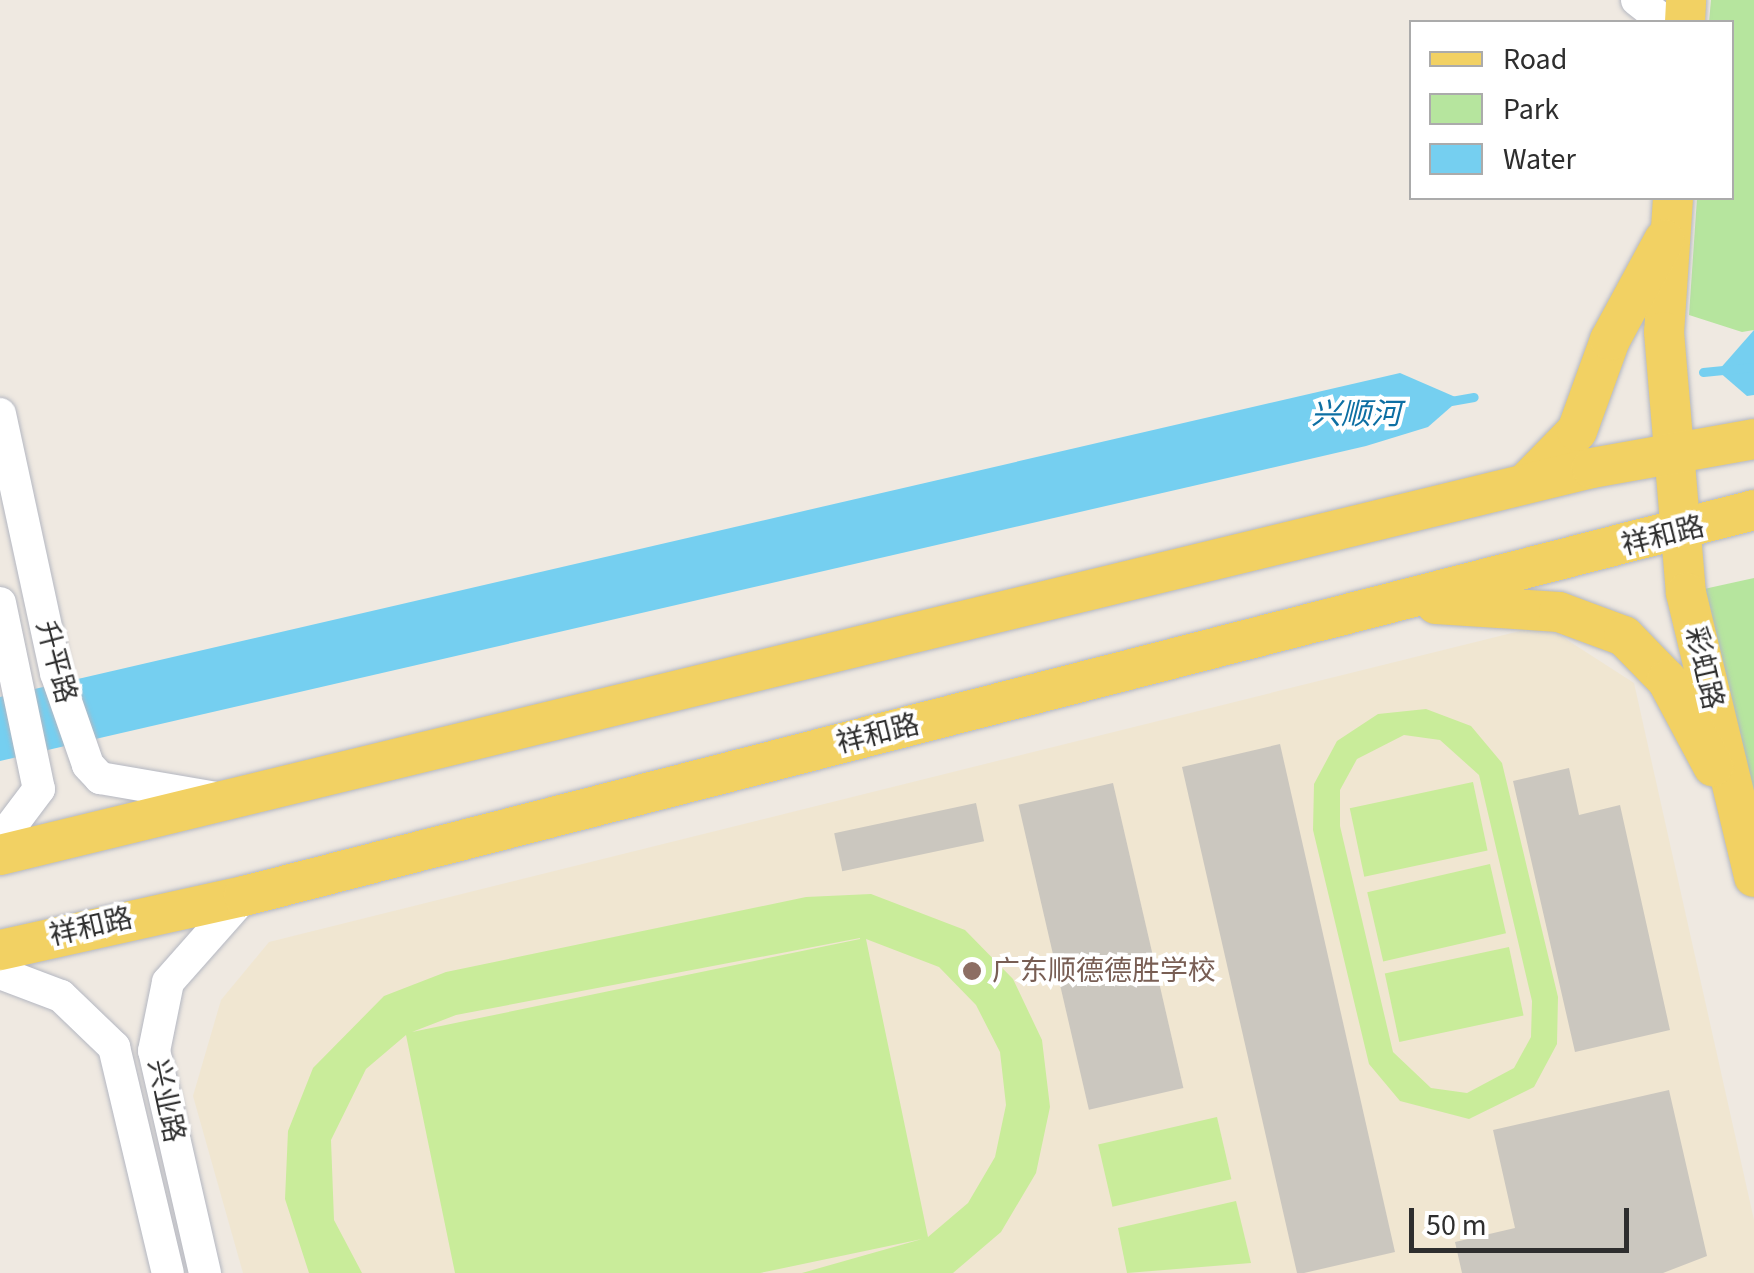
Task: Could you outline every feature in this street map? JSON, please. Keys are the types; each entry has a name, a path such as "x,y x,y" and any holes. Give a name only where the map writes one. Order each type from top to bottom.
{"main road":[{"name":"彩虹路","path":"1672,213 1664,332 1680,534 1754,877"},
{"path":"1524,486 1577,431 1610,340 1672,213"},
{"path":"0,856 1524,486 1754,440"},
{"name":"祥和路","path":"0,950 244,896 1397,601 1680,534 1754,510"},
{"path":"1397,601 1559,612 1624,636 1667,680 1740,817"}],"street":[{"path":"1637,0 1662,20"},
{"name":"升平路","path":"0,414 56,673 88,765 100,778 226,799"},
{"path":"0,603 36,778 33,807 0,841"},
{"name":"兴业路","path":"205,1273 154,1051 168,982 244,896"},
{"name":"兴业路","path":"0,973 60,996 114,1048 168,1273"}],"shaded area":[{"name":"广东顺德德胜学校","path":"1544,625 1634,683 1754,1220 1754,1273 243,1273 193,1096 221,1000 269,942"}],"green space":[{"path":"1711,0 1754,0 1754,330 1742,332 1689,315 1697,200 1734,200 1734,20 1709,20"},
{"path":"1754,578 1754,804 1704,589"},
{"path":"1426,709 1471,726 1502,763 1558,997 1557,1044 1534,1087 1469,1119 1400,1101 1369,1064 1313,830 1314,784 1337,741 1378,714","holes":["1404,735 1440,740 1479,775 1532,1001 1531,1037 1514,1068 1467,1093 1431,1088 1393,1052 1340,826 1340,790 1357,759"]},
{"path":"1473,782 1488,850 1364,877 1350,808"},
{"path":"1490,864 1506,933 1383,962 1367,892"},
{"path":"871,894 965,930 1013,979 1042,1040 1050,1107 1036,1173 1001,1232 953,1273 802,1273 922,1239 760,1273 455,1273 406,1035 366,1069 331,1140 334,1220 362,1273 309,1273 285,1199 288,1131 313,1068 384,996 446,972 806,897","holes":["860,939 412,1032 456,1015","866,939 939,967 976,1005 1000,1052 1006,1105 995,1157 968,1203 928,1237"]},
{"path":"1509,947 1524,1015 1399,1042 1385,973"},
{"path":"1217,1117 1231,1179 1113,1207 1098,1144"},
{"path":"1236,1201 1251,1263 1127,1273 1118,1228"}],"water":[{"path":"1754,330 1754,395 1747,396 1718,371"},
{"name":"兴顺河","path":"1400,373 1460,399 1428,427 1366,446 0,761 0,697"}],"building":[{"path":"1280,744 1395,1252 1304,1273 1297,1273 1182,767"},
{"path":"1569,768 1579,815 1620,805 1670,1030 1575,1052 1513,781"},
{"path":"1113,783 1183,1088 1089,1110 1018,805"},
{"path":"976,803 984,841 842,871 834,833"},
{"path":"1669,1090 1707,1256 1663,1273 1462,1273 1455,1242 1515,1228 1493,1130"}],"waterway":[{"path":"1703,372 1754,367"},
{"path":"1451,401 1474,397"}],"place":[{"name":"广东顺德德胜学校","path":"972,971"}]}
